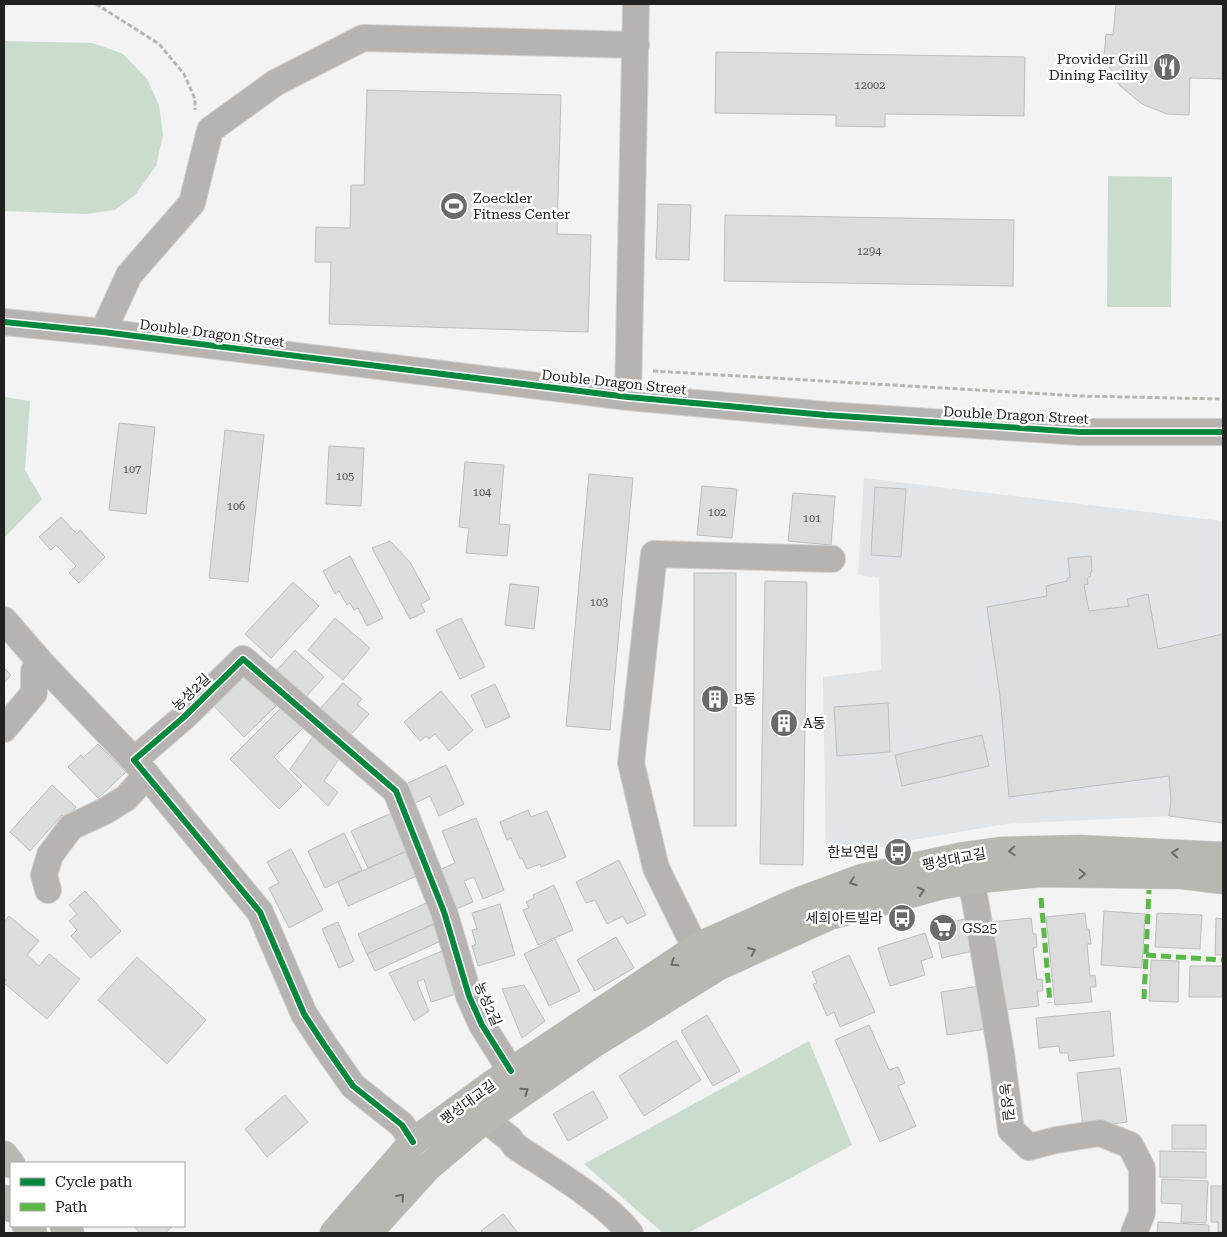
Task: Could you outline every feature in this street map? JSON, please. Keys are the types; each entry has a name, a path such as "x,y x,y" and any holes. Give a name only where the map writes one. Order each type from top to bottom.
{"main road":[{"name":"팽성대교길","path":"368,1233 511,1071 699,946 797,902 862,878 967,868 1000,851 1079,848 1223,856"},
{"path":"479,1109 593,1044 714,970 829,916 939,886 967,868 1039,873 1182,875 1223,880"},
{"name":"팽성대교길","path":"334,1233 413,1142 479,1109"}],"street":[{"path":"628,397 636,4"},
{"path":"103,332 129,275 192,203 210,130 275,83 363,38 636,46"},
{"name":"Double Dragon Street","path":"4,322 103,332 628,397 826,415 1080,432 1223,432"},
{"path":"714,970 699,946 689,935 656,868 631,762 654,554 832,559"},
{"path":"4,620 140,767 260,912 304,1014 325,1046 353,1086 402,1125 413,1142"},
{"name":"농성2길","path":"140,767 184,717 243,659 396,791 444,912 469,996 482,1025 511,1071"},
{"path":"4,729 34,692 34,671 43,664"},
{"path":"48,890 44,875 50,855 71,827 105,811 126,798 140,767"},
{"name":"농성길","path":"967,868 975,900 1001,1053 1011,1130 1029,1148 1056,1140 1100,1133 1130,1145 1142,1168 1142,1213 1134,1233"},
{"path":"479,1109 515,1146 583,1192 630,1233"}],"path":[{"path":"96,4 159,44 184,74 195,99 194,119"},
{"path":"629,370 1080,396 1223,399"}],"shaded area":[{"path":"864,478 1223,521 1223,823 1169,816 1005,824 913,840 826,860 823,677 881,670 879,578 858,575"}],"green space":[{"path":"4,41 93,43 123,54 147,79 159,105 163,135 156,166 135,195 115,210 86,214 4,211"},
{"path":"1108,176 1172,177 1171,307 1107,307"},
{"path":"4,397 30,401 25,470 42,499 4,538"},
{"path":"809,1041 852,1145 688,1233 663,1233 584,1164"}],"building":[{"name":"Provider Grill Dining Facility","path":"1116,4 1223,4 1223,79 1190,78 1189,115 1167,114 1142,104 1119,85 1104,57 1106,34 1113,35"},
{"path":"716,52 1025,57 1024,116 885,114 885,127 836,126 836,115 715,113"},
{"name":"Zoeckler Fitness Center","path":"367,90 561,95 557,234 591,235 588,332 329,324 331,262 315,262 316,227 350,228 351,185 364,185"},
{"path":"658,204 691,205 689,260 656,259"},
{"path":"725,215 1014,220 1013,286 724,281"},
{"path":"119,423 155,427 146,514 109,510"},
{"path":"225,430 264,435 248,582 209,578"},
{"path":"329,446 364,448 361,506 326,504"},
{"path":"465,462 504,465 499,524 510,525 507,556 466,553 469,528 459,527"},
{"path":"589,474 633,478 610,730 566,726"},
{"path":"702,486 737,489 732,538 697,535"},
{"path":"875,487 906,489 901,557 871,555"},
{"path":"793,493 835,496 831,545 788,541"},
{"path":"61,517 77,534 80,530 105,557 79,583 69,573 76,566 56,545 51,550 39,537"},
{"path":"390,541 410,562 430,599 421,604 425,612 410,619 372,548"},
{"path":"350,556 383,618 367,626 358,608 354,610 350,603 347,605 339,591 335,594 323,571"},
{"path":"1091,556 1092,572 1090,573 1091,576 1087,578 1088,584 1084,585 1089,611 1129,606 1127,599 1148,594 1158,649 1223,634 1223,823 1169,816 1171,801 1169,776 1009,797 1000,696 987,607 1047,596 1046,586 1067,581 1067,578 1070,578 1068,558"},
{"name":"B동","path":"694,573 736,573 736,826 694,826"},
{"name":"A동","path":"765,581 807,582 803,865 760,864"},
{"path":"293,582 319,606 271,658 245,634"},
{"path":"510,584 539,587 534,629 505,625"},
{"path":"335,618 370,648 343,680 308,650"},
{"path":"461,618 485,667 460,679 436,630"},
{"path":"295,650 324,677 304,699 275,672"},
{"path":"4,668 11,675 4,683"},
{"path":"243,673 276,706 244,737 212,704"},
{"path":"343,683 362,699 357,704 369,714 348,738 318,711"},
{"path":"495,684 510,717 486,728 471,695"},
{"path":"441,691 473,730 449,751 435,734 429,739 427,736 420,741 404,722"},
{"path":"888,703 890,752 837,756 834,707"},
{"path":"283,706 303,728 274,757 302,786 279,809 230,759"},
{"path":"315,734 341,756 324,781 338,792 328,806 290,769"},
{"path":"982,735 989,766 902,786 895,755"},
{"path":"98,744 126,772 98,798 68,767 81,755 83,758"},
{"path":"446,765 464,804 439,816 430,796 411,805 402,786"},
{"path":"52,785 76,807 66,819 62,815 30,851 10,832"},
{"path":"528,810 531,817 547,811 566,857 541,867 540,864 527,869 522,858 520,859 511,838 507,840 500,822"},
{"path":"394,812 409,850 368,868 351,831"},
{"path":"476,818 504,890 483,899 474,877 464,881 473,902 451,911 435,872 455,863 442,831"},
{"path":"344,833 362,870 325,888 308,851"},
{"path":"291,849 323,910 289,928 269,888 279,883 267,862"},
{"path":"409,850 419,875 348,906 338,882"},
{"path":"619,860 646,915 627,924 623,916 607,924 595,900 586,903 576,882"},
{"path":"554,885 573,930 538,945 523,910 529,908 526,902 534,898 533,895"},
{"path":"85,891 121,931 91,958 71,936 77,930 69,921 77,914 69,905"},
{"path":"426,903 436,923 367,954 358,934"},
{"path":"500,904 515,955 478,966 472,946 476,944 472,930 477,929 472,913"},
{"path":"1104,911 1145,914 1142,968 1101,965"},
{"path":"1085,913 1091,944 1087,944 1090,976 1095,975 1096,987 1090,987 1092,1002 1055,1005 1046,917"},
{"path":"1157,913 1202,915 1200,949 1155,947"},
{"path":"9,916 39,941 27,955 39,966 49,954 80,979 47,1019 4,983 6,980 4,978 4,922"},
{"path":"1031,918 1033,934 1036,934 1037,947 1033,948 1037,980 1042,979 1043,991 1037,991 1039,1006 1002,1010 992,922"},
{"path":"1216,918 1223,919 1223,955 1215,955"},
{"path":"965,919 973,951 942,958 935,926"},
{"path":"338,922 354,961 339,968 322,929"},
{"path":"436,923 443,940 375,971 367,954"},
{"path":"925,933 933,957 921,961 925,975 890,986 878,948"},
{"path":"616,937 634,968 595,991 577,960"},
{"path":"555,939 580,991 549,1006 524,954"},
{"path":"447,949 459,993 431,1002 424,979 417,982 429,1011 414,1021 389,973"},
{"path":"849,955 875,1012 840,1027 834,1012 827,1016 813,984 817,983 812,972"},
{"path":"137,957 206,1020 167,1064 98,1000"},
{"path":"1151,960 1179,961 1178,1002 1149,1001"},
{"path":"1190,966 1223,966 1223,997 1189,997"},
{"path":"524,985 545,1021 522,1038 502,989"},
{"path":"980,986 986,1029 947,1035 941,992"},
{"path":"1110,1011 1114,1056 1069,1061 1068,1053 1060,1053 1059,1046 1039,1048 1036,1018"},
{"path":"707,1015 740,1071 713,1086 681,1031"},
{"path":"869,1025 889,1070 898,1067 905,1083 898,1086 916,1126 880,1142 835,1040"},
{"path":"676,1040 701,1080 644,1116 619,1076"},
{"path":"1120,1068 1127,1122 1083,1128 1077,1073"},
{"path":"593,1091 608,1118 568,1141 553,1114"},
{"path":"285,1095 308,1122 267,1157 245,1129"},
{"path":"1172,1125 1206,1125 1206,1149 1172,1149"},
{"path":"1160,1151 1206,1152 1206,1178 1160,1177"},
{"path":"1162,1179 1208,1181 1206,1223 1181,1222 1182,1204 1161,1203"},
{"path":"1211,1186 1223,1186 1223,1232 1218,1232 1218,1222 1211,1222"},
{"path":"503,1214 518,1233 483,1233 481,1231"},
{"path":"1158,1222 1209,1225 1209,1233 1157,1233"},
{"path":"135,1227 172,1227 165,1233 140,1233"}],"marked path":[{"path":"1144,999 1149,890"},
{"path":"1041,898 1050,1003"},
{"path":"1146,955 1223,960"}],"cycle path":[{"path":"4,322 103,332 628,397 826,415 1080,432 1223,432"},
{"path":"413,1142 402,1125 353,1086 304,1014 260,912 134,760 184,717 243,659 396,791 444,912 469,996 482,1025 511,1071"}],"place":[{"name":"Provider Grill Dining Facility","path":"1167,67"},
{"name":"Zoeckler Fitness Center","path":"454,206"},
{"name":"B동","path":"715,699"},
{"name":"A동","path":"784,723"},
{"name":"한보연립","path":"898,852"},
{"name":"세희아트빌라","path":"902,918"},
{"name":"GS25","path":"943,928"}]}
